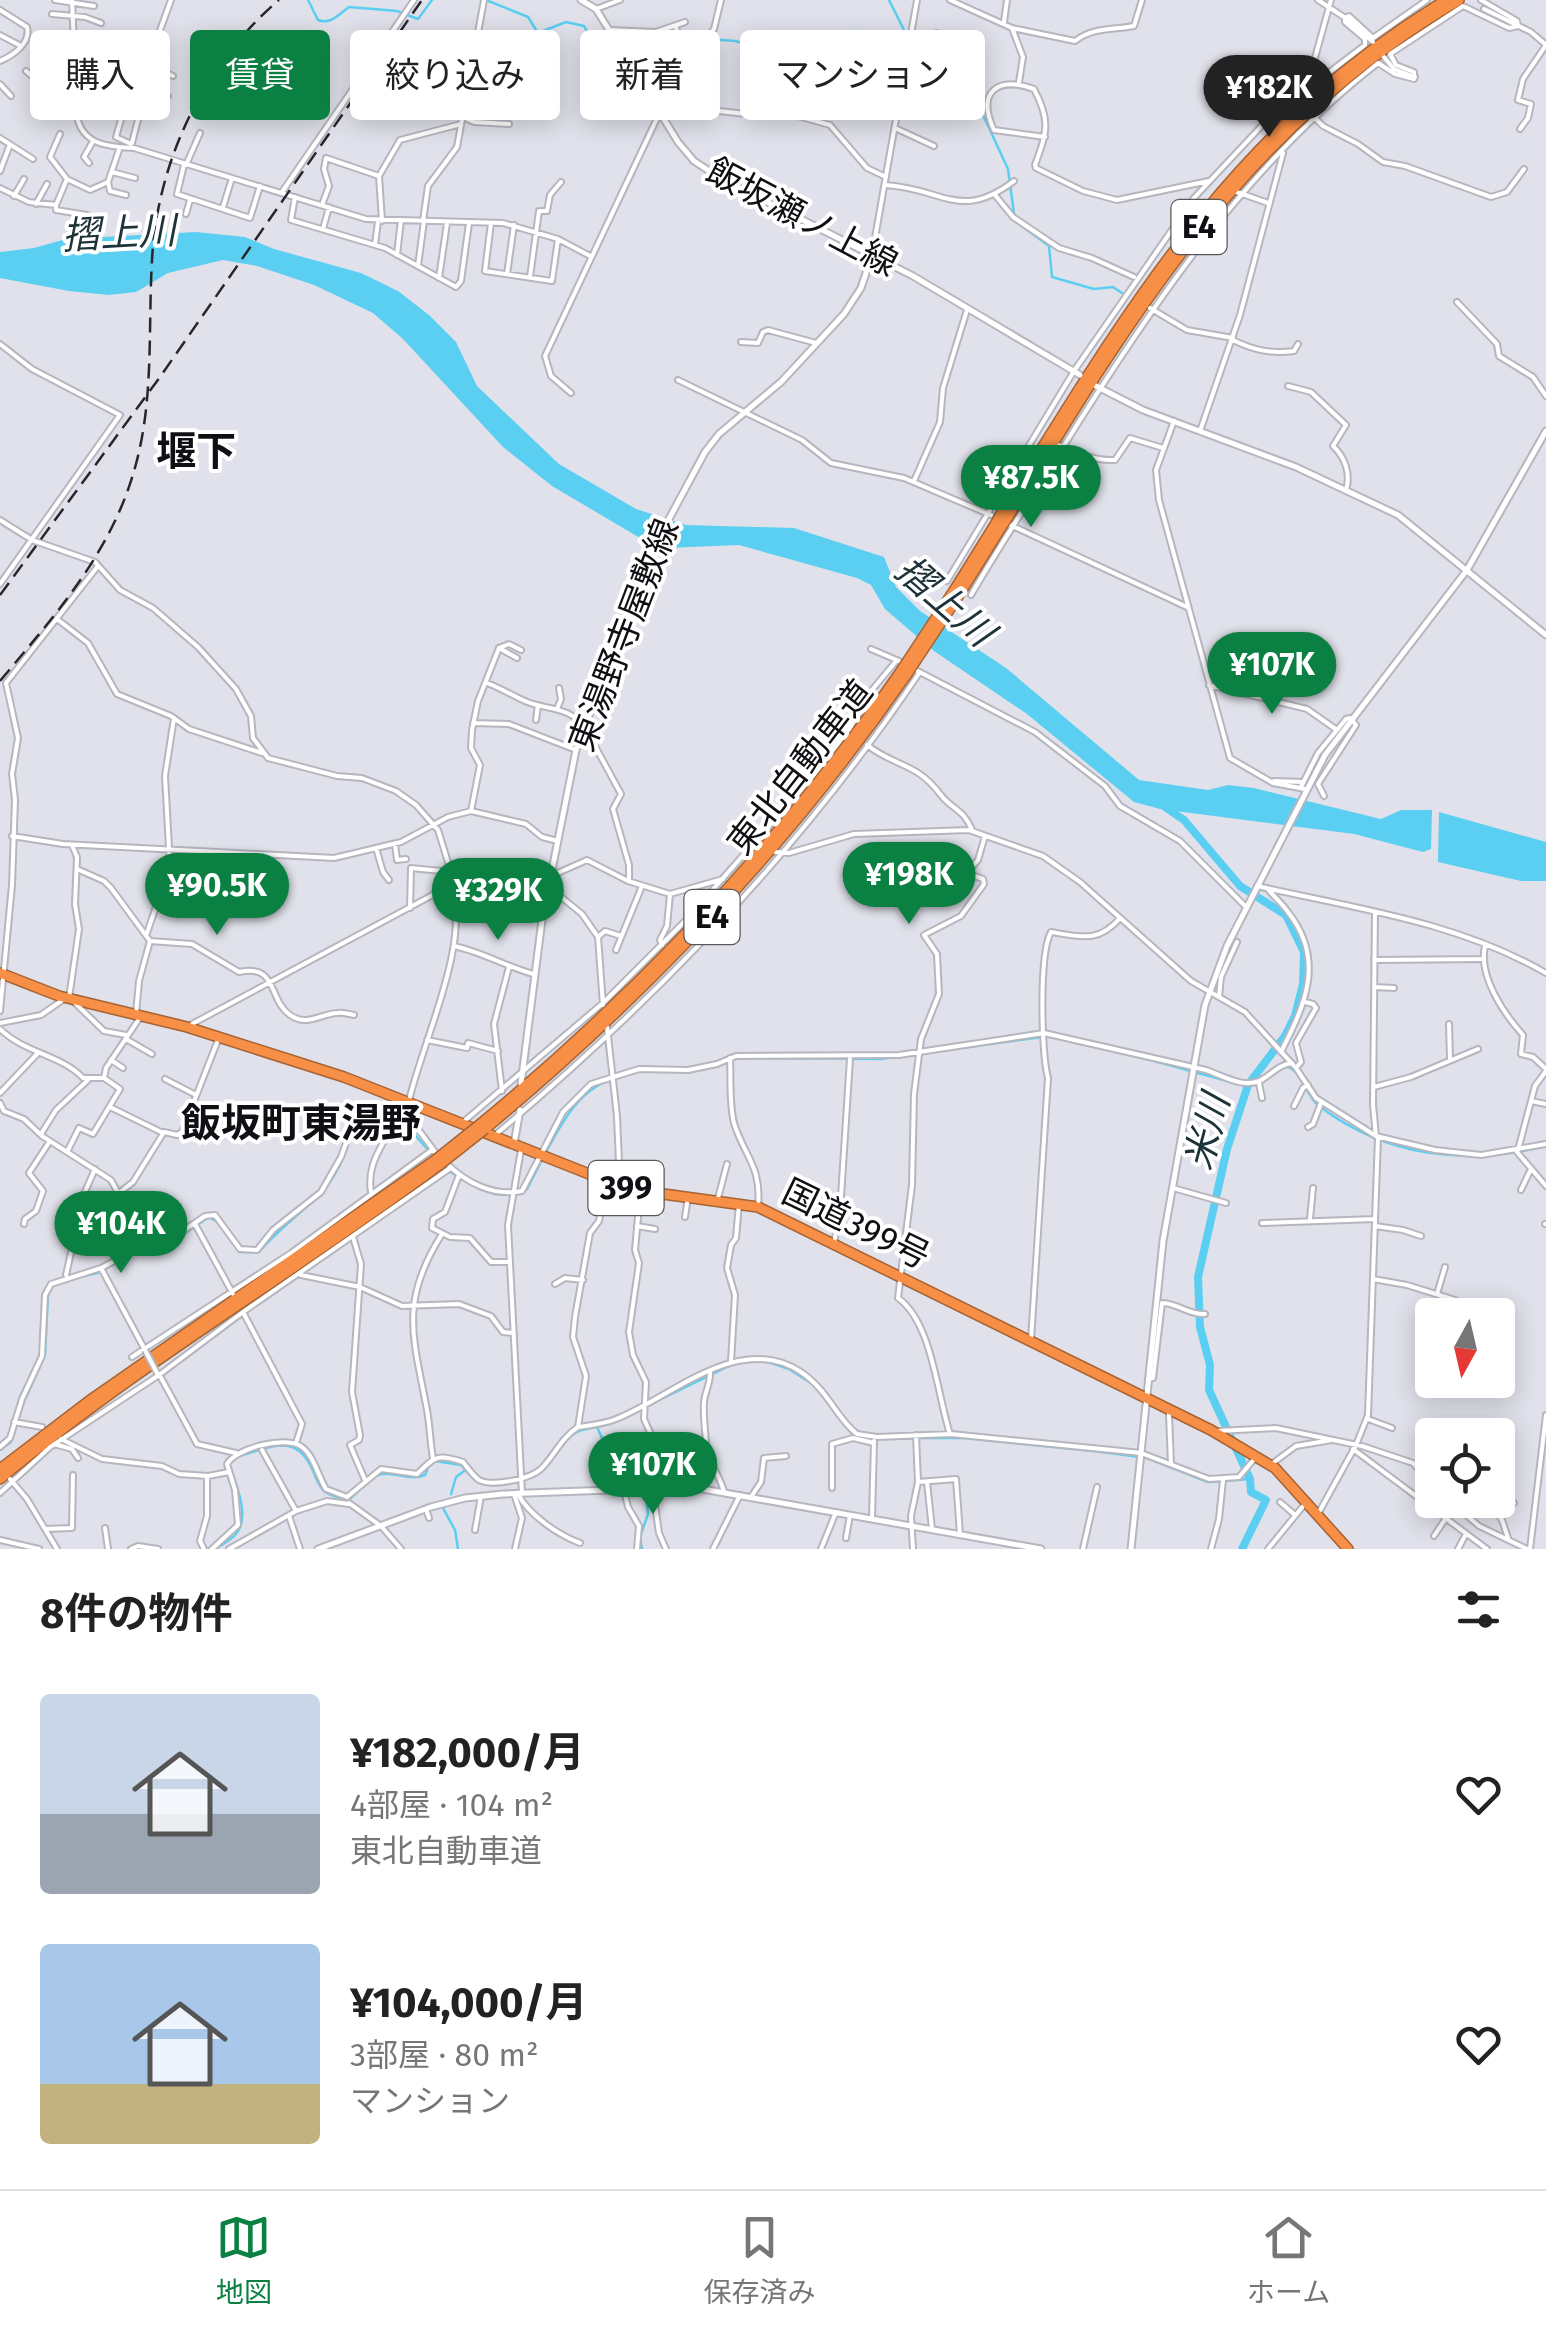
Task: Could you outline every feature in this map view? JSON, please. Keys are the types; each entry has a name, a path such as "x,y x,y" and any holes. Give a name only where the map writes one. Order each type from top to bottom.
{"highway":[{"name":"東北自動車道","path":"0,1468 102,1392 485,1130 696,924 818,783 959,589 1116,330 1220,191 1281,126 1326,86 1380,43 1446,0"},
{"name":"東北自動車道","path":"1002,520 1144,302 1239,180 1298,119 1358,68 1459,0"},
{"name":"国道399号","path":"3,974 69,998 219,1036 485,1130 616,1185 758,1207 1170,1409 1223,1430 1235,1444 1270,1465 1348,1549"},
{"name":"東北自動車道","path":"7,1480 132,1379 342,1236 438,1161"}],"main road":[{"name":"飯坂瀬ノ上線","path":"581,0 596,9 609,30"},
{"name":"飯坂瀬ノ上線","path":"665,120 685,151 708,170 968,308 1077,373"},
{"name":"東湯野寺屋敷線","path":"521,1084 533,974 576,750 648,558 705,452 781,382 856,297 872,256"},
{"path":"1097,386 1133,406 1346,490 1398,516 1546,635"},
{"path":"1131,1549 1172,1187 1209,992 1303,788 1467,570 1546,431"},
{"path":"518,1145 520,1112"},
{"path":"318,1549 426,1508 481,1496 691,1487 1041,1549"}],"street":[{"path":"55,0 94,6"},
{"path":"161,30 172,0"},
{"path":"282,192 414,0"},
{"path":"418,266 428,186 457,147 484,0"},
{"path":"596,9 620,0"},
{"path":"713,30 721,0"},
{"path":"912,30 917,0"},
{"path":"950,0 1012,28 1075,41 1106,28 1134,26 1142,0"},
{"path":"1004,22 1007,0"},
{"path":"1318,0 1373,42"},
{"path":"1306,90 1330,0"},
{"path":"1344,18 1354,19 1373,38 1427,0"},
{"path":"1481,0 1517,21 1518,26"},
{"path":"72,1 72,30"},
{"path":"1415,77 1414,72 1392,62 1390,54 1464,6 1509,28 1518,26"},
{"path":"1484,9 1546,45 1523,78 1518,100 1531,104 1520,129"},
{"path":"0,10 27,27 28,40 0,61"},
{"path":"52,14 101,23"},
{"path":"959,589 980,575 1037,434 1126,292 1194,198 1269,118 1365,45 1365,39 1344,18"},
{"path":"662,30 685,22"},
{"path":"676,25 677,30"},
{"path":"1012,28 1023,57 1019,83"},
{"path":"0,34 21,46"},
{"path":"1382,56 1391,67 1415,77"},
{"path":"959,589 962,565 1063,447 1097,386 1149,308 1242,194 1314,117 1378,62 1395,74 1412,80 1415,77"},
{"path":"26,71 30,74"},
{"path":"1045,137 1000,132 990,124 986,108 993,90 1000,84 1019,83 1036,92 1048,124 1045,137 1036,168 1097,196 1120,200 1211,180 1218,184"},
{"path":"0,84 11,96"},
{"path":"720,110 746,114 780,111 830,124 867,168 886,177"},
{"path":"1314,117 1384,162 1492,196 1507,192 1524,169"},
{"path":"78,120 79,130 93,140 119,148 131,146"},
{"path":"121,120 116,137 131,146 322,205 380,221 514,225 592,257"},
{"path":"131,146 137,120"},
{"path":"571,394 550,376 545,360 660,120"},
{"path":"872,256 896,120"},
{"path":"375,245 380,221 379,176 400,140 462,121 509,124"},
{"path":"895,128 934,146"},
{"path":"200,132 177,194 250,218 260,186"},
{"path":"60,134 50,157 67,179 90,190 108,182"},
{"path":"0,138 33,159"},
{"path":"89,163 84,158 93,140"},
{"path":"0,170 10,145"},
{"path":"119,148 108,182 110,191 126,195"},
{"path":"1200,430 1233,339 1282,150"},
{"path":"322,205 329,186 324,169 326,158 379,176"},
{"path":"112,172 136,178"},
{"path":"14,196 24,178"},
{"path":"223,208 232,178"},
{"path":"67,179 56,210 87,215"},
{"path":"885,185 924,190 971,203 994,195 1014,181"},
{"path":"530,277 539,211 548,209 550,195 562,182"},
{"path":"36,204 47,184"},
{"path":"0,188 36,204 56,204"},
{"path":"1234,191 1269,204"},
{"path":"994,195 1013,217 1059,248 1136,278"},
{"path":"296,196 291,220 397,254 456,288 461,281 469,222"},
{"path":"186,214 190,198"},
{"path":"324,229 329,207"},
{"path":"397,254 402,220"},
{"path":"438,278 447,223"},
{"path":"492,223 485,271 552,281 558,240"},
{"path":"507,274 514,225"},
{"path":"1126,292 1134,298"},
{"path":"1456,302 1497,344 1500,356 1534,377 1546,396"},
{"path":"914,482 940,422 944,388 968,308"},
{"path":"1149,308 1186,330 1233,339 1260,351 1294,351 1298,344"},
{"path":"741,342 758,343 768,330 816,343"},
{"path":"0,344 32,369 120,415 0,584"},
{"path":"1259,360 1260,351"},
{"path":"678,380 802,440 830,463 914,482 1187,607"},
{"path":"1288,386 1311,392 1346,425 1333,448 1342,455 1349,476 1346,490"},
{"path":"1174,421 1155,475 1230,758 1270,781 1303,788 1318,753 1346,719 1352,720 1356,725 1318,784 1324,796"},
{"path":"1037,434 1043,438"},
{"path":"1056,444 1090,458 1110,461 1115,460 1130,438 1162,448"},
{"path":"0,520 32,540 88,558 120,590 153,608 206,655 248,709 253,738 264,753"},
{"path":"0,1011 15,800 12,774 18,738 6,682 98,566"},
{"path":"57,619 88,644 114,692 174,718 188,729 264,753 282,764 362,778 389,788 416,805 444,840 450,872"},
{"path":"471,811 480,764 472,748 473,723 499,648 508,644 521,650"},
{"path":"499,648 517,658"},
{"path":"871,649 1035,732 1105,786 1120,806 1180,841 1248,905"},
{"path":"462,1124 603,1006 662,945 754,847 834,749 867,696 902,668"},
{"path":"485,1130 520,1112 668,976 782,852 898,707 920,672"},
{"path":"486,683 578,718 620,794 612,809 629,866 628,881"},
{"path":"1209,686 1307,709 1337,730"},
{"path":"557,709 561,699 559,688"},
{"path":"536,720 538,705"},
{"path":"146,934 170,866 164,776 174,718"},
{"path":"473,723 509,724 576,750"},
{"path":"866,745 934,783 942,796 964,813 972,830"},
{"path":"12,836 72,844 330,858 395,844 434,823 471,811 526,824 542,837 558,841"},
{"path":"775,852 852,834 972,830 986,834 1044,857 1080,882 1191,981 1246,1012 1294,1065 1320,1105 1377,1138 1481,1155 1518,1152 1546,1144"},
{"path":"950,1434 929,1348 910,1306 898,1298 912,1179 921,1039 939,994 936,954 924,934 961,916 984,884 984,879 972,875 970,869 980,857 986,834"},
{"path":"69,998 78,929 77,869 72,844"},
{"path":"395,844 397,860 406,858"},
{"path":"376,848 388,880"},
{"path":"188,1027 470,875 551,878 587,860 628,881 670,894 723,880"},
{"path":"410,908 411,868 450,872 460,880"},
{"path":"77,869 104,881 124,902 132,921 150,941 139,980 139,1015 110,1060 104,1078"},
{"path":"551,878 560,896 582,914 598,938 603,1006"},
{"path":"452,886 458,916 454,946 406,1113 438,1161 458,1177 512,1195 525,1188 571,1104 591,1084 648,1068 688,1070 730,1059 919,1055 1043,1035 1096,1042 1228,1080 1258,1083 1280,1066 1302,1062 1296,1043 1316,1006 1304,1002"},
{"path":"616,950 642,886"},
{"path":"1256,886 1376,912 1486,944 1546,973"},
{"path":"1267,888 1290,913 1307,952 1309,967 1296,1026 1280,1052"},
{"path":"662,945 670,894"},
{"path":"1318,1514 1367,1418 1377,1138 1376,912"},
{"path":"1031,1340 1048,1078 1042,1053 1042,970 1049,934 1096,937 1120,918"},
{"path":"598,938 605,930 622,936"},
{"path":"150,941 192,944 239,972 261,972 285,1012 294,1018 312,1021 335,1012 354,1015"},
{"path":"1219,997 1221,977 1236,942"},
{"path":"1486,944 1482,959 1506,1018 1522,1035 1520,1054 1533,1057 1546,1069 1535,1086 1518,1152 1546,1186"},
{"path":"454,946 482,952 509,967 533,974"},
{"path":"1374,960 1482,959"},
{"path":"502,1091 494,1024 509,967"},
{"path":"1374,986 1394,988"},
{"path":"69,998 41,1015 0,1026 8,1037 52,1061 70,1064 88,1080"},
{"path":"69,998 104,1031 125,1037 152,1054"},
{"path":"1449,1024 1450,1062"},
{"path":"578,1427 586,1376 574,1337 590,1233 616,1185 607,1027"},
{"path":"110,1107 163,1134 181,1134 219,1036"},
{"path":"427,1040 455,1048 467,1048 468,1042 498,1051"},
{"path":"1374,1086 1478,1049"},
{"path":"0,1093 38,1054"},
{"path":"730,1059 734,1122 754,1162 758,1207"},
{"path":"834,1243 840,1212 850,1059"},
{"path":"110,1060 123,1068"},
{"path":"41,1134 56,1110 88,1080 104,1078 128,1095"},
{"path":"165,1079 197,1096"},
{"path":"1258,1083 1262,1098"},
{"path":"1294,1106 1306,1086"},
{"path":"66,1152 80,1128 94,1134 120,1089"},
{"path":"1530,1101 1546,1104"},
{"path":"0,1103 4,1111 24,1119 50,1141 112,1180 118,1193 117,1216 144,1246"},
{"path":"1308,1127 1320,1105"},
{"path":"0,1447 10,1438 42,1356 46,1291 51,1284 102,1270 144,1246 177,1236 208,1214 215,1215 240,1249 257,1250 273,1230 321,1192 353,1124 362,1120 394,1120 416,1127"},
{"path":"369,1197 368,1174 394,1120"},
{"path":"118,1193 129,1188 163,1134"},
{"path":"24,1224 36,1211 43,1192 29,1173 50,1141"},
{"path":"515,1549 522,1518 510,1262 518,1145"},
{"path":"132,1357 232,1294 369,1197 438,1161"},
{"path":"0,1493 7,1480 54,1444 354,1237 438,1161"},
{"path":"718,1201 727,1164"},
{"path":"66,1278 84,1194 95,1170"},
{"path":"1521,1190 1530,1170"},
{"path":"458,1177 445,1212 432,1221 432,1228 442,1234 470,1238 492,1262 510,1262"},
{"path":"1172,1187 1226,1203"},
{"path":"1310,1220 1313,1188"},
{"path":"640,1191 635,1250 639,1262 629,1332 633,1356 646,1382 646,1428 657,1446 652,1489 659,1534 666,1549"},
{"path":"685,1216 688,1197"},
{"path":"731,1361 735,1296 728,1268 740,1204"},
{"path":"1262,1223 1375,1219"},
{"path":"196,1225 232,1294"},
{"path":"637,1226 654,1229"},
{"path":"1375,1226 1421,1236"},
{"path":"433,1458 412,1338 413,1306 421,1271 442,1234"},
{"path":"354,1237 361,1264 352,1392 360,1436 350,1444 365,1480"},
{"path":"1437,1294 1445,1267"},
{"path":"102,1270 196,1444 236,1453 296,1444 308,1453 326,1490 348,1500 381,1526 401,1549"},
{"path":"299,1274 360,1287 402,1306 459,1304 490,1316 503,1332 514,1334"},
{"path":"555,1284 565,1278 583,1280"},
{"path":"1373,1280 1408,1284 1449,1298"},
{"path":"1160,1303 1202,1314"},
{"path":"243,1312 302,1424 296,1444"},
{"path":"433,1458 463,1462 475,1478 484,1482 521,1477 540,1470 563,1438 578,1427 612,1421 644,1408 731,1361 763,1358 790,1365 823,1388 854,1432 874,1439"},
{"path":"1370,1359 1382,1358"},
{"path":"710,1373 703,1405 706,1443 710,1463 718,1470 724,1492"},
{"path":"1170,1409 1171,1464"},
{"path":"1469,1518 1528,1549 1546,1415"},
{"path":"1367,1418 1392,1428"},
{"path":"16,1422 42,1427"},
{"path":"1223,1430 1276,1428 1415,1465"},
{"path":"832,1488 832,1444 854,1438 950,1434 1140,1456 1223,1482 1247,1471 1256,1457"},
{"path":"914,1549 911,1526 918,1482 916,1438"},
{"path":"62,1439 102,1460 148,1463 179,1474 207,1476 229,1472"},
{"path":"872,1519 874,1439"},
{"path":"1270,1465 1296,1446 1332,1440"},
{"path":"54,1444 72,1449 78,1458"},
{"path":"1355,1447 1415,1494"},
{"path":"262,1450 296,1511"},
{"path":"229,1549 238,1516 228,1461 236,1453"},
{"path":"751,1497 760,1482 764,1458 786,1456"},
{"path":"212,1549 296,1511 326,1501 348,1500 365,1480 382,1469 418,1474 433,1458"},
{"path":"1540,1468 1546,1472"},
{"path":"46,1529 72,1528 72,1474"},
{"path":"204,1549 200,1541 206,1516 207,1476"},
{"path":"7,1480 57,1549"},
{"path":"918,1482 956,1480 960,1534"},
{"path":"927,1482 932,1530"},
{"path":"1211,1549 1223,1482"},
{"path":"1083,1549 1096,1487"},
{"path":"624,1490 638,1526 637,1549"},
{"path":"518,1494 526,1506 567,1538 580,1543"},
{"path":"713,1549 740,1495"},
{"path":"475,1530 481,1496"},
{"path":"1280,1502 1295,1516"},
{"path":"1268,1549 1308,1502"},
{"path":"426,1508 429,1518"},
{"path":"822,1549 836,1512"},
{"path":"846,1538 850,1515"},
{"path":"289,1516 300,1549"},
{"path":"1434,1536 1446,1518 1487,1549"},
{"path":"1500,1518 1508,1538"},
{"path":"105,1528 108,1549"},
{"path":"1458,1549 1466,1534"},
{"path":"0,1540 39,1549"},
{"path":"131,1549 158,1549"}],"water":[{"path":"196,232 245,237 361,273 398,291 456,342 477,386 559,464 636,509 686,525 794,528 884,557 896,587 920,611 1006,668 1139,780 1208,790 1228,785 1254,788 1381,819 1401,810 1432,810 1431,849 1423,852 1354,834 1160,809 1134,802 1027,714 934,651 885,609 871,585 739,545 666,548 640,538 552,486 503,447 403,339 373,313 314,285 257,266 223,260 168,273 136,292 109,295 0,278 0,252 66,239"},
{"path":"1439,812 1546,842 1546,881 1521,881 1438,862"}],"waterway":[{"path":"308,0 318,20 323,21 335,18 349,7 397,11 418,19 432,0"},
{"path":"486,0 528,17 538,33 566,22 586,30"},
{"path":"889,0 904,30"},
{"path":"720,40 811,62 832,38 845,38 855,31 876,32 908,62 931,69 976,100 1008,169 1015,221 1049,246 1052,277 1094,289 1113,287 1122,293"},
{"name":"米川","path":"1165,807 1184,820 1240,886 1286,915 1304,952 1303,984 1295,1016 1248,1085 1227,1149 1198,1277 1200,1327 1210,1365 1209,1390 1250,1479 1251,1492 1266,1500 1242,1549"},
{"path":"750,1058 880,1059 1050,1036"},
{"path":"1136,1056 1238,1084"},
{"path":"1286,1066 1297,1073 1319,1106 1371,1137 1399,1146 1457,1156 1546,1146"},
{"path":"546,1152 573,1108 595,1087 625,1074 684,1072"},
{"path":"1246,1085 1255,1085 1271,1076"},
{"path":"352,1131 362,1122 390,1120"},
{"path":"398,1122 409,1128 435,1158"},
{"path":"227,1234 240,1252 259,1252 333,1178 348,1143"},
{"path":"521,1193 543,1158"},
{"path":"448,1171 494,1194 513,1195"},
{"path":"129,1255 178,1238 209,1217 219,1223"},
{"path":"79,1277 114,1264"},
{"path":"22,1406 45,1355 48,1294"},
{"path":"768,1362 789,1369 814,1385"},
{"path":"639,1410 731,1365"},
{"path":"0,1450 11,1442 20,1413"},
{"path":"843,1423 853,1435 867,1438 965,1438 1094,1451 1147,1458 1208,1482 1250,1479"},
{"path":"524,1479 542,1471 570,1436 604,1425"},
{"path":"598,1429 619,1477 644,1479 648,1514 640,1537 642,1549"},
{"path":"239,1456 282,1445 291,1447 307,1459 323,1490 348,1501 365,1484"},
{"path":"435,1461 461,1465 483,1484 512,1482"},
{"path":"375,1476 419,1477 425,1475 429,1465"},
{"path":"216,1549 236,1534 242,1519 230,1469"},
{"path":"451,1494 456,1477 464,1471"},
{"path":"443,1508 455,1530 458,1549"}],"railway":[{"path":"0,681 80,580 126,496 146,413 152,260 163,187 189,117 207,84 252,25 279,0"},
{"path":"0,595 160,377 422,0"}],"district":[{"name":"堰下","path":"196,452"},
{"name":"飯坂町東湯野","path":"301,1124"}],"water label":[{"name":"摺上川","path":"119,233"},
{"name":"摺上川","path":"945,601"}]}
